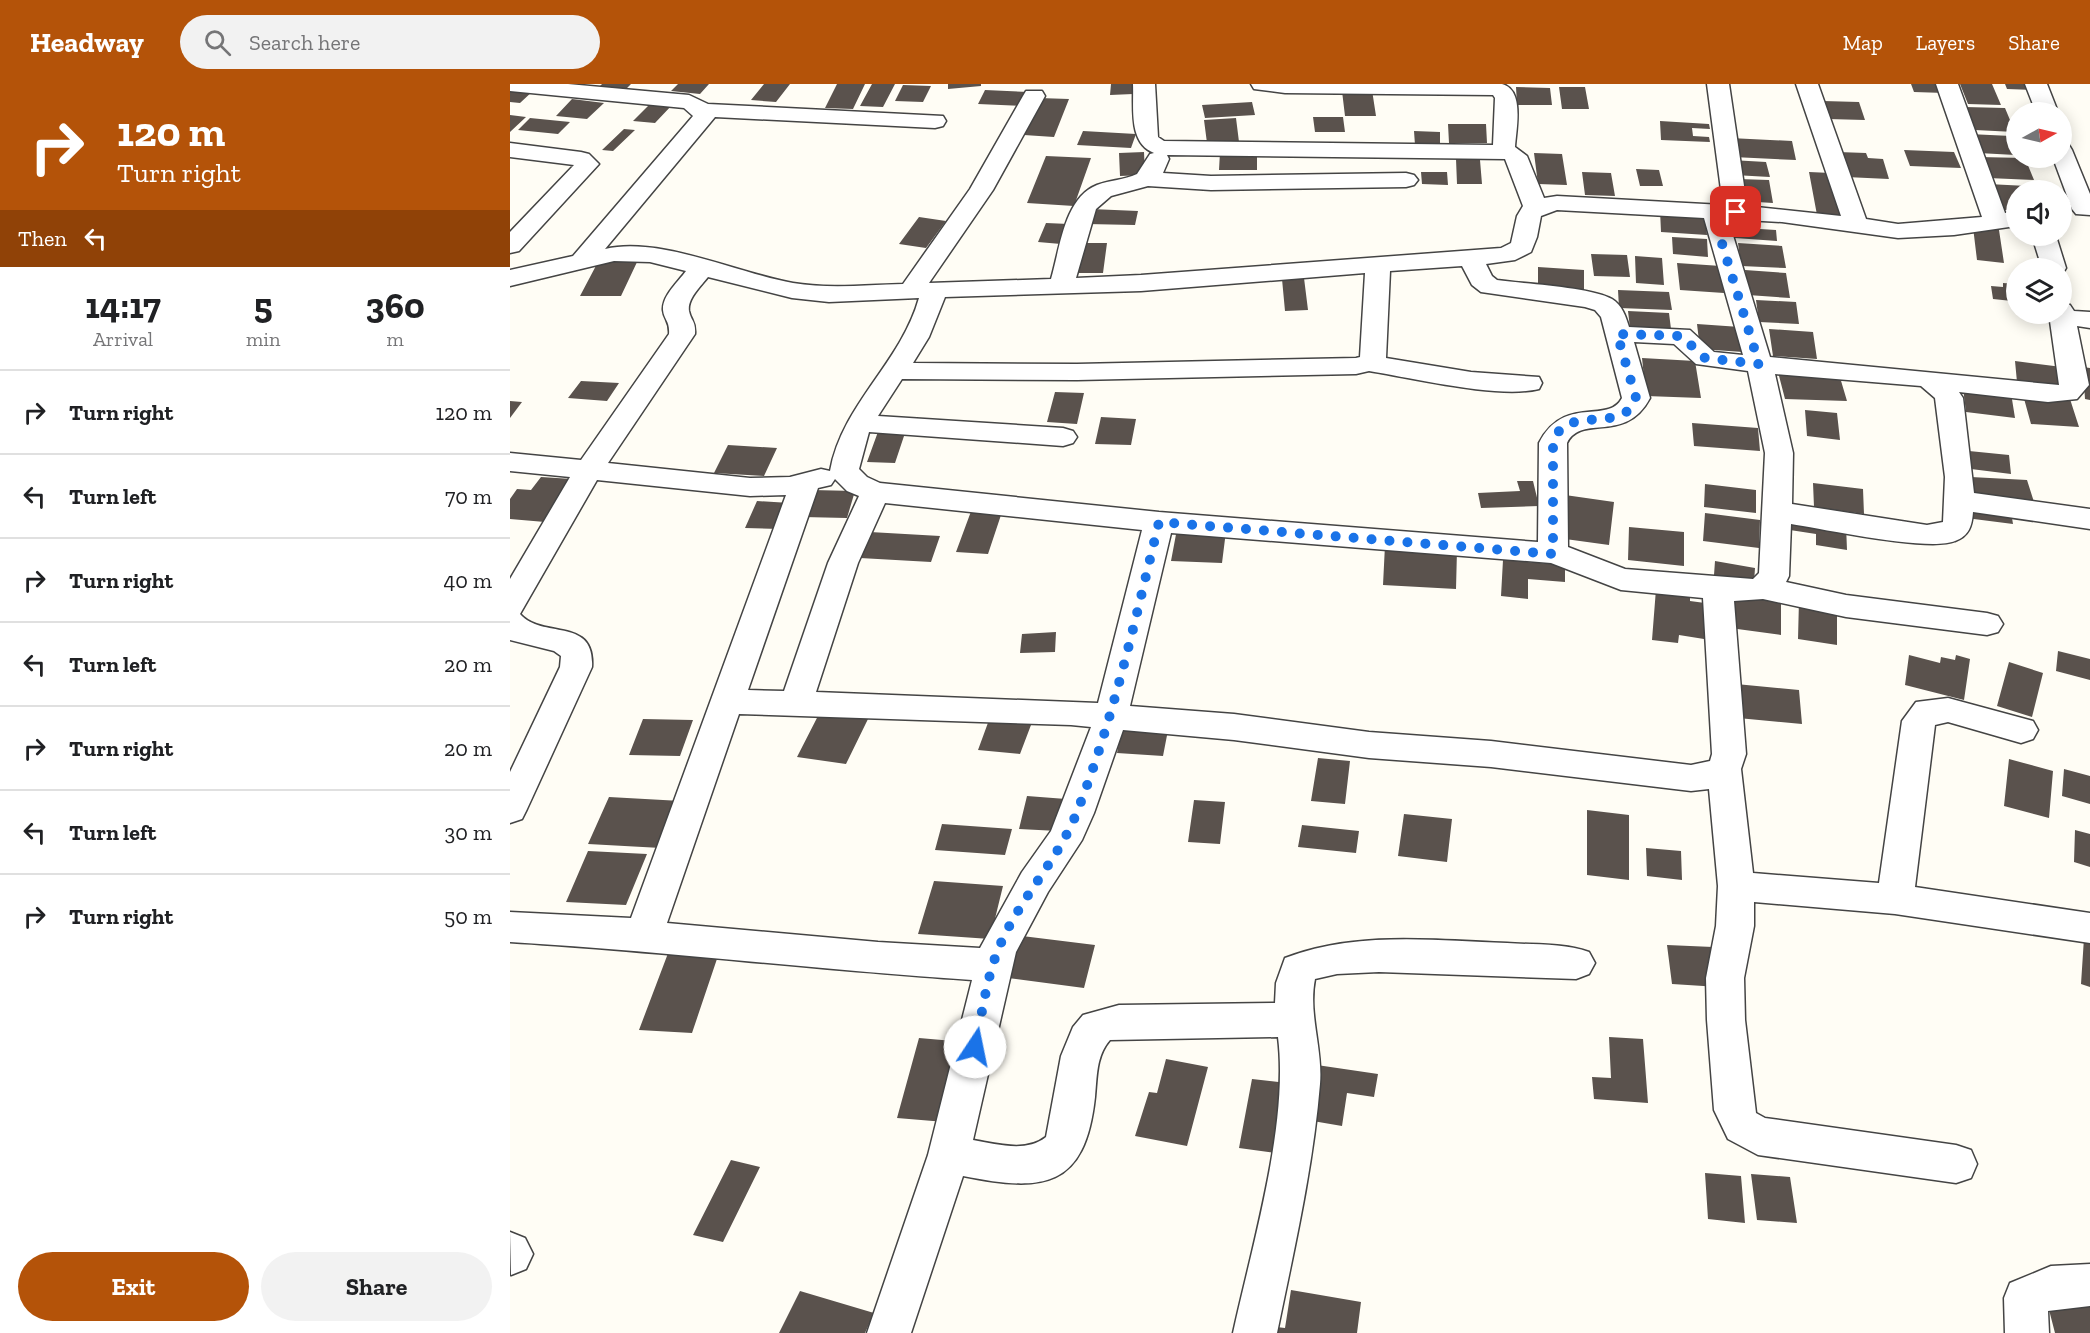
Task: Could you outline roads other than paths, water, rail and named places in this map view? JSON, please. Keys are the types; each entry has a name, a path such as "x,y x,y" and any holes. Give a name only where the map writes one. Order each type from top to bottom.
{"street":[{"path":"1144,84 1147,137 1150,144 1160,148 1504,151 1516,156 1536,206"},
{"path":"1262,84 1306,87 1504,87 1506,98 1504,151"},
{"path":"1718,84 1726,212 1716,224 1759,364 1779,453 1774,576 1763,588"},
{"path":"1808,84 1856,226"},
{"path":"510,278 583,259 614,254 650,255 792,290 829,294 1061,286 1378,265 1506,255 1522,248 1528,214 1536,206 1568,203 1726,212 1918,231 2006,221 1947,84"},
{"path":"2036,84 2043,102"},
{"path":"510,85 689,102 703,110 935,121"},
{"path":"922,290 1034,96"},
{"path":"583,259 704,117 703,110"},
{"path":"1148,179 1155,172 1160,148"},
{"path":"510,150 581,159 588,164 510,246"},
{"path":"2066,168 2078,210"},
{"path":"1061,286 1084,208 1091,196 1100,191 1148,179 1211,183 1406,180"},
{"path":"1472,258 1481,280 1490,287 1588,300 1604,305 1613,315 1636,398 1633,407 1624,414 1569,425 1560,430 1553,443 1553,554"},
{"path":"1369,363 1373,357 1378,265"},
{"path":"510,606 587,472 682,334 683,324 676,311 678,299 702,267"},
{"path":"922,290 929,309 897,371 859,423 844,453 844,471 857,484 875,492 1159,522 1553,554 1621,579 1746,591 1763,588 1846,606 1988,624"},
{"path":"2072,316 2090,320"},
{"path":"1617,334 1681,336 1705,358 2048,394 2067,393 2075,385 2064,324"},
{"path":"897,371 1089,372 1356,366 1369,363 1471,380 1529,383"},
{"path":"1777,512 1927,535 1946,534 1957,526 1961,501 1961,469 1948,398 1943,388 1934,381"},
{"path":"859,423 1063,437"},
{"path":"510,462 750,488 772,488 805,483 844,471"},
{"path":"641,936 644,934 805,483"},
{"path":"796,704 843,563 875,492"},
{"path":"1961,501 2090,519"},
{"path":"889,1333 950,1155 998,950 1035,882 1064,840 1077,813 1111,717 1159,522"},
{"path":"1718,589 1729,754 1724,769 1736,886 1736,926 1725,978 1726,1020 1734,1110 1742,1126 1758,1136 1956,1164"},
{"path":"510,622 516,631 564,642 577,651 576,667 512,798"},
{"path":"726,701 1111,717 1234,727 1375,746 1491,754 1691,778 1711,776 1724,769"},
{"path":"1895,899 1919,721 1928,711 1948,711 2021,730"},
{"path":"1736,886 1895,899 2090,928"},
{"path":"510,927 641,936 878,958 994,965"},
{"path":"1255,1333 1292,1150 1301,1078 1299,1047 1293,1020 1292,986 1298,969 1317,960 1370,956 1461,956 1576,963"},
{"path":"950,1155 1023,1165 1050,1160 1066,1143 1084,1044 1098,1027 1119,1022 1293,1020"},
{"path":"2027,1333 2024,1321 2026,1298 2051,1288 2090,1285"}]}
